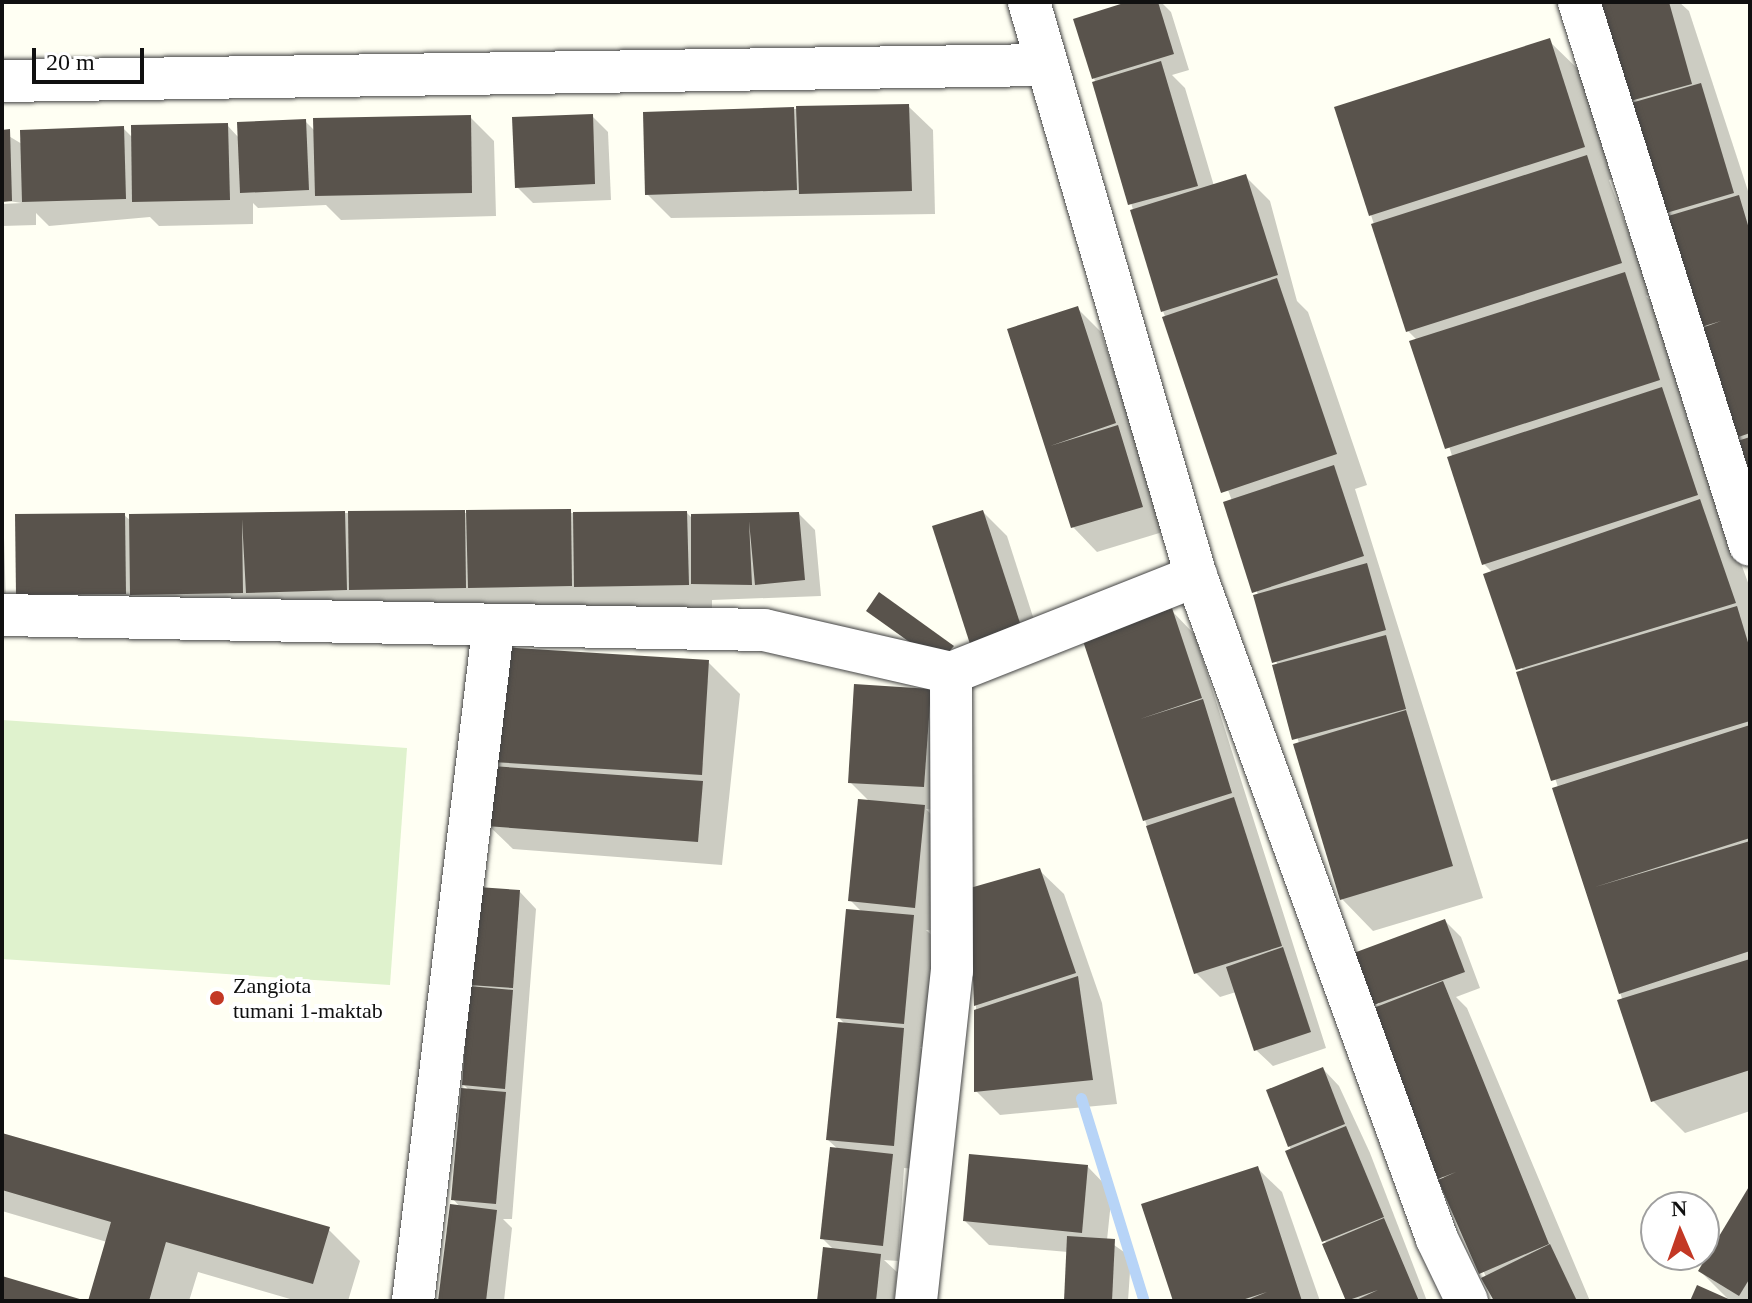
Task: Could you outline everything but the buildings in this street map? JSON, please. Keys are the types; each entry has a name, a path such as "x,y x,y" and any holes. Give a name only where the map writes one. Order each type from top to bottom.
{"street":[{"path":"1029,2 1044,65 1196,576 1437,1239 1467,1301"},
{"path":"1579,2 1750,545"},
{"path":"2,81 1044,65"},
{"path":"2,615 493,629 764,630 951,673 1196,576"},
{"path":"413,1301 493,629"},
{"path":"916,1301 952,971 951,673"}],"green space":[{"path":"2,720 407,748 390,985 2,959"}],"waterway":[{"path":"1081,1098 1144,1301"}],"place":[{"name":"Zangiota tumani 1-maktab","path":"217,998"}]}
